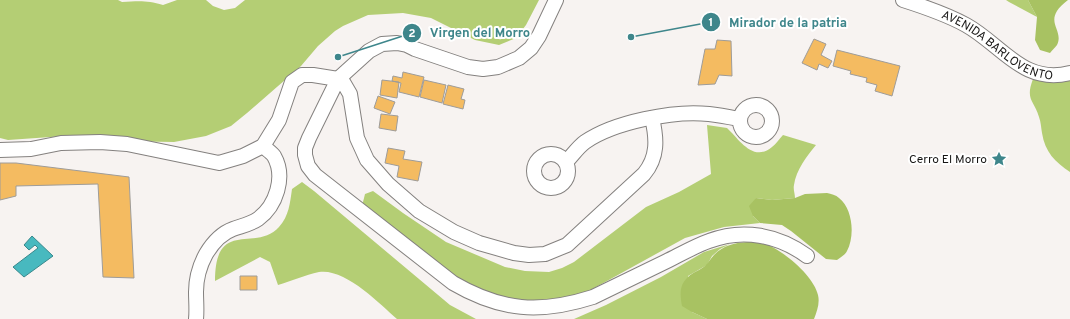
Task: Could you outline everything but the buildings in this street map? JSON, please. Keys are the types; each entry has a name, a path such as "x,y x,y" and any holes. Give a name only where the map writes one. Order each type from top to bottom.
{"street":[{"path":"556,0 536,42 519,58 506,65 491,69 476,69 406,45 392,43 382,44 373,48 338,79 306,144 305,155 310,169 315,175 448,280 485,300 503,305 527,308 558,306 593,297 707,241 730,235 753,234 776,239 798,249 807,256"},
{"name":"AVENIDA BARLOVENTO","path":"903,0 947,16 967,26 986,38 1016,63 1029,71 1051,76 1070,73"},
{"path":"0,150 31,149 61,143 100,142 127,144 219,163 243,156 263,146 279,120 290,86 296,79 302,75 309,74 338,79 343,82 350,94 357,138 363,153 372,167 388,184 419,211 454,232 479,243 522,255 545,254 567,245 644,174 651,165 656,149 656,138 652,118"},
{"path":"566,162 584,142 611,128 652,118 696,114 709,114 740,119"},
{"path":"196,319 196,283 200,267 207,253 218,240 230,230 260,218 268,210 276,194 279,177 277,166 273,155 263,146"}],"green space":[{"path":"0,0 118,0 122,2 138,1 163,5 177,0 206,0 213,6 224,10 235,8 245,0 539,0 526,25 516,38 499,45 475,40 431,18 403,13 368,15 335,31 318,46 301,66 231,126 206,136 174,142 117,141 79,135 8,140 0,138"},
{"path":"1006,0 1028,0 1037,17 1009,2"},
{"path":"1028,0 1068,0 1060,7 1054,19 1059,39 1057,45 1050,53 1040,50 1035,40 1037,17"},
{"path":"1033,79 1070,80 1070,172 1055,160 1048,151 1043,140 1040,119 1030,96"},
{"path":"707,125 727,128 747,148 753,151 765,151 772,147 783,135 816,145 799,169 795,179 795,198 772,200 756,198 753,216 760,223 724,227 685,238 587,292 548,307 492,298 430,262 362,206 365,194 373,191 446,242 505,267 525,271 549,272 574,262 646,207 679,192 711,174"},
{"path":"302,182 450,305 476,319 397,319 361,288 340,275 329,272 314,273 278,285 270,262 260,257 215,281 217,261 222,249 229,243 238,240 270,234 279,227 287,214 292,189"},
{"path":"827,193 836,196 844,203 850,216 852,231 850,245 845,254 837,260 826,259 782,225 760,223 753,216 749,206 756,198 772,200 795,198 805,194"},
{"path":"747,242 763,243 771,246 788,257 804,272 815,288 819,298 814,319 707,319 682,306 681,290 683,283 688,277 704,267 714,255 725,247"},
{"path":"730,244 720,249 712,256 707,265 688,276 692,312 707,319 574,319 606,305 661,277 704,252"}],"water":[{"path":"32,236 53,256 24,277 13,267 38,248 35,245 29,250 24,245"}],"place":[{"name":"Mirador de la patria","path":"631,37"},
{"name":"Virgen del Morro","path":"338,57"},
{"name":"Cerro El Morro","path":"999,159"}]}
